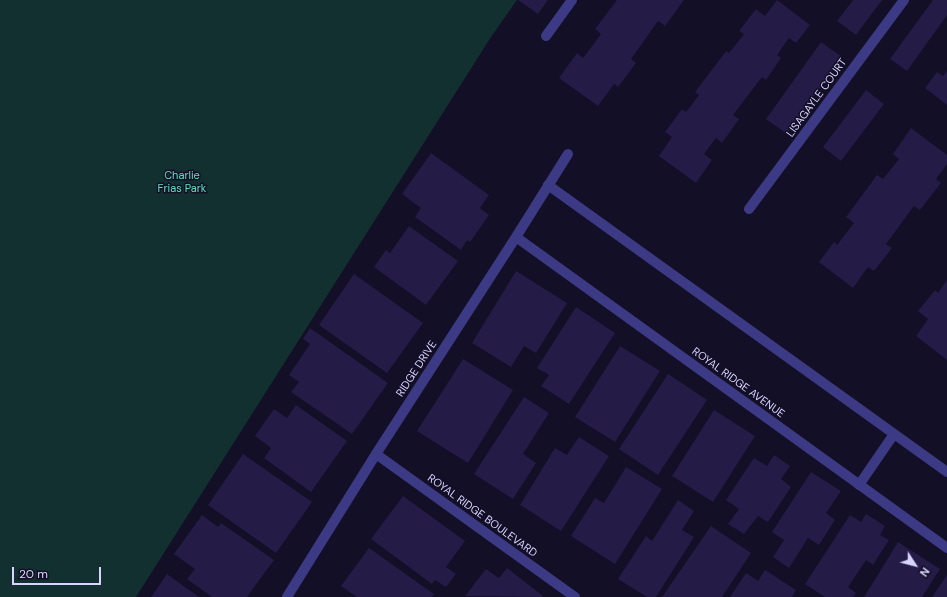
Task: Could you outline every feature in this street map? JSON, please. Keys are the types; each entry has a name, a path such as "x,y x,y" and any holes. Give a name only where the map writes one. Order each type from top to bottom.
{"street":[{"path":"546,36 572,0"},
{"name":"LISAGAYLE COURT","path":"749,209 904,0"},
{"name":"RIDGE DRIVE","path":"287,597 376,454 568,154"},
{"path":"548,185 947,472"},
{"name":"ROYAL RIDGE AVENUE","path":"516,237 947,548"},
{"path":"859,485 894,434"},
{"name":"ROYAL RIDGE BOULEVARD","path":"376,454 575,597"}],"green space":[{"name":"Charlie Frias Park","path":"0,0 517,0 491,37 136,597 0,597"}],"building":[{"path":"518,0 548,0 538,14"},
{"path":"617,0 684,0 665,26 658,21 631,59 636,63 618,87 614,84 598,106 559,78 577,53 583,58 601,34 595,29"},
{"path":"777,0 810,25 796,43 789,38 777,55 781,58 766,80 762,77 733,115 739,119 722,143 716,138 704,154 712,160 696,183 659,156 672,137 665,132 682,109 686,112 699,95 695,92 726,51 729,53 744,34 739,31 756,9 765,16"},
{"path":"853,0 882,0 856,35 837,21"},
{"path":"933,0 947,0 947,15 907,71 890,59"},
{"path":"821,42 842,57 787,134 766,119"},
{"path":"947,71 947,105 925,88 937,72 943,76"},
{"path":"866,90 884,104 841,161 823,147"},
{"path":"911,128 947,155 947,164 936,179 941,183 920,210 914,206 886,244 892,248 874,271 868,267 853,288 819,262 834,242 837,245 854,223 846,217 877,175 883,179 899,159 893,154"},
{"path":"431,153 489,195 480,208 489,215 470,242 467,240 461,250 415,217 421,208 402,194"},
{"path":"409,226 458,261 426,305 374,267 386,250 390,253"},
{"path":"516,271 567,303 536,353 524,346 511,367 472,343"},
{"path":"354,274 423,323 387,373 319,325"},
{"path":"947,280 947,360 916,336 928,319 918,311 935,290 938,293"},
{"path":"576,307 615,333 569,404 541,386 549,375 537,368"},
{"path":"310,328 388,383 352,434 291,392 299,382 289,375 310,344 303,339"},
{"path":"620,346 660,371 615,442 575,417"},
{"path":"463,359 513,390 468,463 417,431"},
{"path":"668,374 707,400 658,475 619,449"},
{"path":"524,397 549,413 523,454 536,463 513,499 474,474"},
{"path":"296,405 347,441 311,492 264,458 271,448 255,436 274,409 287,418"},
{"path":"714,410 755,436 713,502 672,476"},
{"path":"579,437 609,456 561,531 520,505 555,448 567,455"},
{"path":"243,454 312,502 276,553 208,505"},
{"path":"774,455 790,466 781,479 791,487 768,522 758,516 744,534 728,524 739,509 726,500 754,458 767,466"},
{"path":"626,467 662,489 615,564 571,536 595,498 604,503"},
{"path":"811,472 841,491 826,513 835,520 819,545 808,538 789,568 773,557 784,540 772,532"},
{"path":"403,496 465,541 446,567 456,574 446,587 435,580 432,584 371,539"},
{"path":"678,500 694,511 682,530 694,537 656,597 647,597 618,579 646,536 652,541"},
{"path":"866,514 885,526 880,535 889,540 873,565 866,560 848,587 856,593 853,597 825,597 805,584 850,515 861,522"},
{"path":"202,515 218,527 221,523 274,560 247,597 212,597 187,579 195,569 174,554"},
{"path":"711,526 751,553 722,597 662,597"},
{"path":"898,542 940,569 922,597 864,597"},
{"path":"369,548 434,594 432,597 357,597 341,586"},
{"path":"507,568 543,596 465,596 486,569 499,578"},
{"path":"765,570 796,590 792,597 730,597 746,573 758,581"},
{"path":"167,574 199,597 151,597"},
{"path":"947,575 947,597 932,597"}]}
